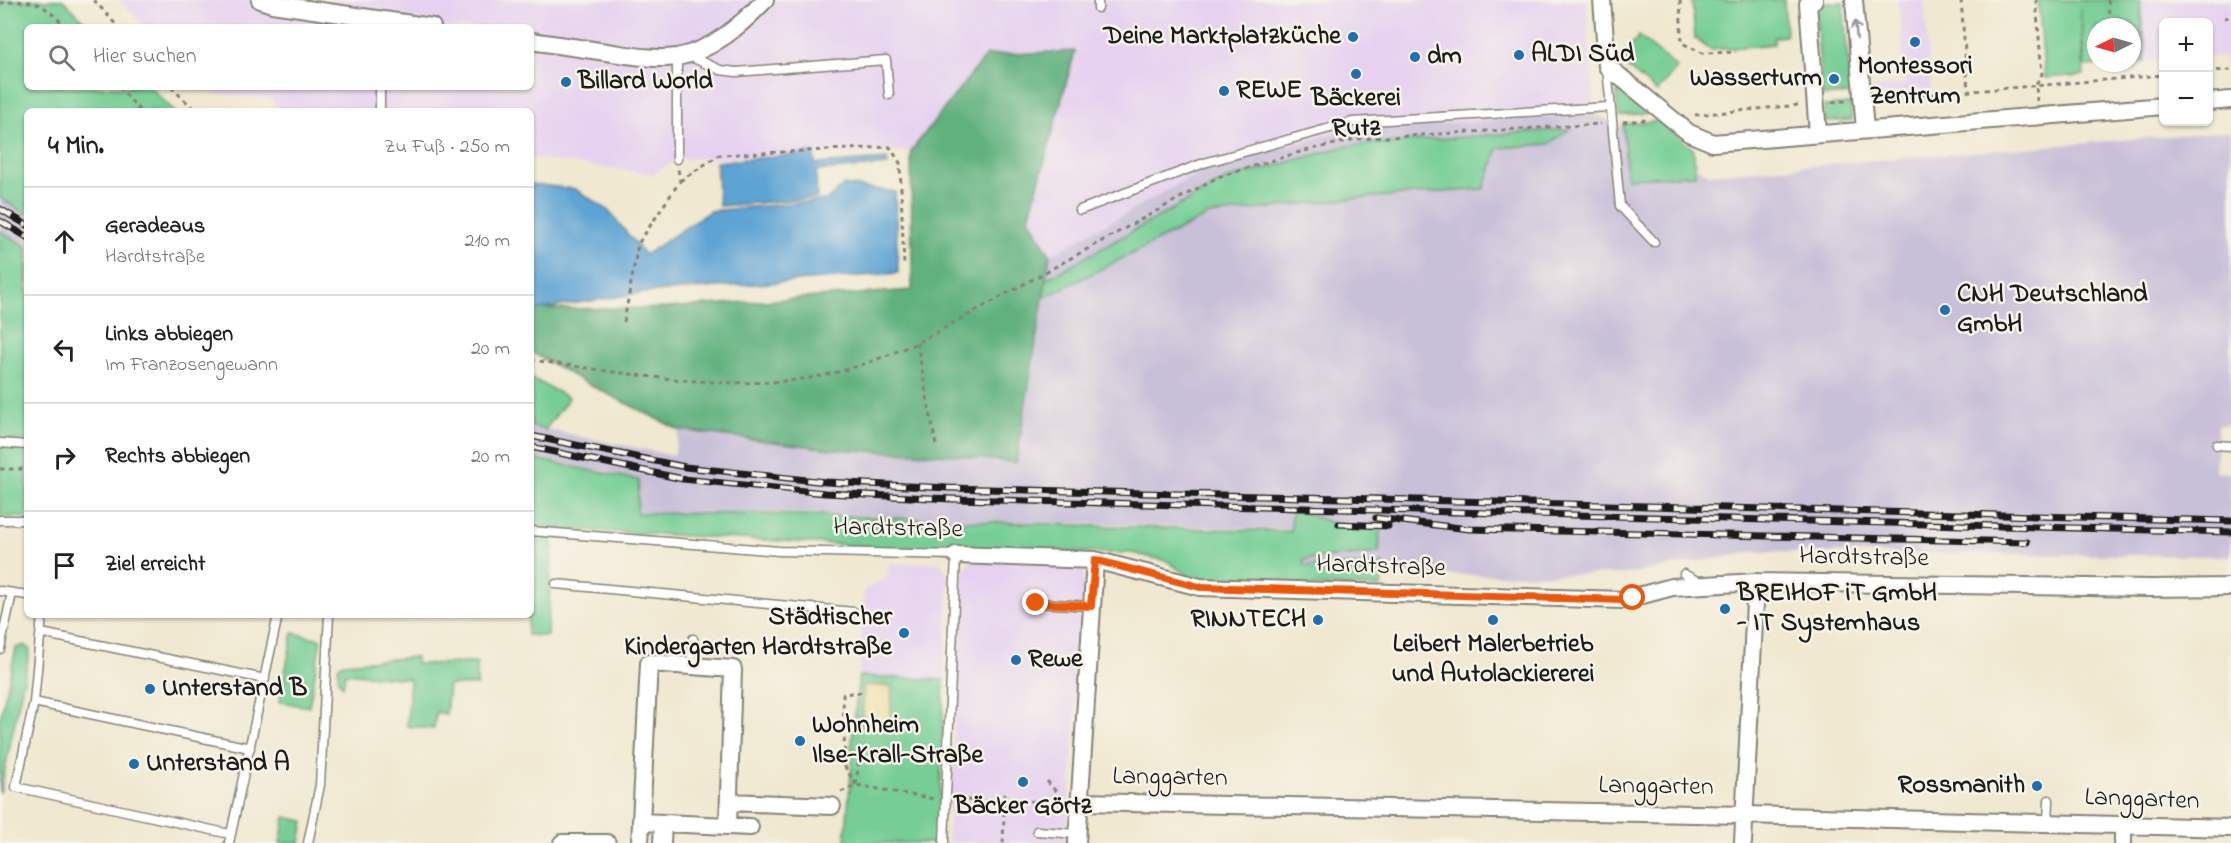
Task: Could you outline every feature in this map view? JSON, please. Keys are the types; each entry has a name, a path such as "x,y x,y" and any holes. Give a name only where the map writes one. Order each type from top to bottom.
{"street":[{"path":"260,0 389,24"},
{"path":"534,41 639,57 682,56 706,48 727,34 765,0"},
{"path":"1602,0 1606,66 1689,133 1713,142 2159,106"},
{"path":"1814,0 1808,4 1818,134"},
{"path":"1854,0 1865,130"},
{"path":"2213,102 2231,100"},
{"name":"Hardtstraße","path":"956,555 1095,560 1200,587 1624,600 1672,587 1756,582 2151,588 2231,587"},
{"path":"1078,838 1072,802 1095,560"},
{"path":"1743,843 1756,582"},
{"path":"640,843 649,663 733,669 728,825"},
{"path":"729,801 832,806"},
{"name":"Langgarten","path":"1072,802 1744,815 2231,828"},
{"path":"642,822 728,825 749,835 753,803"},
{"path":"662,843 663,823"},
{"path":"2123,824 2123,843"},
{"path":"562,843 606,843"}],"lane":[{"path":"676,159 682,56 720,70 736,72 886,60 889,95"},
{"path":"1606,66 1620,206 1654,242"},
{"path":"380,90 380,108"},
{"path":"1080,210 1204,163 1352,123 1609,107"},
{"path":"0,443 24,445"},
{"path":"2217,445 2231,446"},
{"path":"0,520 24,520"},
{"name":"Hardtstraße","path":"534,531 778,551 956,555"},
{"path":"944,843 956,555"},
{"path":"1684,574 1707,586"},
{"path":"556,584 696,602 854,612"},
{"path":"0,591 24,595"},
{"path":"0,649 12,593"},
{"path":"1036,603 1091,606"},
{"path":"42,618 34,702 16,788 230,838 277,618"},
{"path":"308,843 320,785 329,618"},
{"path":"41,633 265,679"},
{"path":"691,666 693,639"},
{"path":"34,702 250,748"},
{"path":"2048,822 2049,800"},
{"path":"1036,831 1078,838"}],"path":[{"path":"94,0 115,24"},
{"path":"1680,0 1682,43 1702,53 1736,52"},
{"path":"1961,0 1968,91"},
{"path":"2036,0 2042,74 2036,84 2038,116"},
{"path":"2108,0 2109,18"},
{"path":"0,3 35,1 51,10 63,24"},
{"path":"2224,18 2231,17"},
{"path":"2213,71 2231,70"},
{"path":"534,360 636,375 751,382 787,380 843,371 886,357 917,343 1218,177 1300,152 1357,139 1611,123 2036,84 2159,75"},
{"path":"122,90 137,108"},
{"path":"174,90 193,108"},
{"path":"624,322 638,244 680,181 719,155 890,147 900,163 904,267"},
{"path":"676,159 680,181"},
{"path":"917,343 936,445"},
{"path":"0,469 24,468"},
{"path":"856,785 845,767 843,694 864,692"},
{"path":"856,785 860,751"},
{"path":"1047,781 1072,802"},
{"path":"832,806 840,792 856,785 930,799 1072,802"},
{"path":"1003,843 1005,789"}],"shaded area":[{"path":"119,0 1586,0 1595,114 1351,129 1204,170 1050,255 1029,218 1075,51 986,55 911,151 677,159 654,174 534,158 534,108 278,108 270,98 212,93 210,90 534,90 534,24 143,24"},
{"name":"Montessori Zentrum","path":"1898,0 1924,0 1931,89 1874,95 1873,88 1906,84"},
{"path":"2140,0 2231,0 2231,63 2225,64 2224,56 2213,57 2213,18 2159,18 2159,61 2145,62"},
{"path":"1595,114 1709,174 2231,131 2231,424 2218,425 2215,472 2231,473 2231,556 1753,552 1627,574 1291,576 1290,529 952,520 823,513 637,513 639,479 534,457 534,427 674,456 679,430 830,449 955,455 1016,463 1050,255 1204,170 1351,129"},
{"path":"0,198 24,213 24,245 0,231"},
{"path":"971,561 1070,564 1084,572 1067,843 948,843 962,574"},
{"name":"Städtischer Kindergarten Hardtstraße","path":"889,563 940,563 949,575 944,680 859,676 864,590 887,578"}],"green space":[{"path":"0,0 63,0 87,24 24,24 24,90 153,90 171,108 24,108 24,213 0,198"},
{"path":"1784,0 1786,36 1774,37 1774,44 1710,50 1695,38 1692,1"},
{"path":"2038,0 2140,0 2145,62 2141,62 2141,18 2087,18 2087,66 2085,66 2080,8 2084,75 2045,78"},
{"path":"1843,2 1851,94 1822,96 1815,4"},
{"path":"1639,36 1677,68 1657,92 1619,61"},
{"path":"1075,51 1029,218 1050,255 1016,463 955,455 830,449 679,430 534,354 534,309 666,308 912,290 911,151 986,55"},
{"path":"1619,90 1649,113 1619,116 1616,95"},
{"path":"1851,104 1852,120 1825,122 1824,106"},
{"path":"1662,121 1694,150 1695,175 1627,178 1623,124"},
{"path":"1570,129 1549,144 1498,148 1484,189 1346,199 1209,215 1043,298 1046,279 1225,180 1346,146"},
{"path":"0,231 24,245 24,441 0,439"},
{"path":"534,380 569,398 545,430 534,427"},
{"path":"0,444 24,446 24,517 0,517"},
{"path":"534,459 639,480 637,513 821,515 1291,531 1292,509 1350,529 1380,529 1379,553 1303,560 1305,566 1383,564 1381,587 1199,584 1167,561 1132,553 955,551 534,527"},
{"path":"534,534 553,536 547,636 527,635 528,618 534,618"},
{"path":"293,633 321,639 309,707 279,702"},
{"path":"24,645 30,650 0,793 0,719 16,648"},
{"path":"416,657 416,664 477,663 477,685 449,685 446,714 436,712 434,729 407,726 410,679 345,673 343,686 338,680 338,667 343,663"},
{"path":"859,676 944,680 939,843 845,843 852,761 850,759"},
{"path":"285,817 304,821 300,843 280,843"}],"sand":[{"path":"864,685 892,687 890,725 862,724"}],"water":[{"path":"814,153 815,164 887,159 888,165 816,171 817,198 719,206 716,162"},
{"path":"534,184 575,189 608,210 645,255 710,211 827,200 844,185 895,192 898,273 641,293 535,310"}],"railway":[{"path":"0,209 24,223"},
{"path":"0,221 24,235"},
{"path":"534,437 685,467 826,482 948,488 2231,521"},
{"path":"534,448 683,479 825,493 953,499 2231,532"},
{"path":"1376,518 1469,529 2027,542"},
{"path":"1339,524 1388,526"}],"place":[{"name":"Deine Marktplatzküche","path":"1353,37"},
{"name":"Montessori Zentrum","path":"1915,42"},
{"name":"ALDI Süd","path":"1519,55"},
{"name":"dm","path":"1415,57"},
{"name":"Bäckerei Rutz","path":"1356,74"},
{"name":"Wasserturm","path":"1834,79"},
{"name":"Billard World","path":"566,82"},
{"name":"REWE","path":"1224,91"},
{"name":"CNH Deutschland GmbH","path":"1945,310"},
{"name":"BREIHOF iT GmbH - IT Systemhaus","path":"1725,609"},
{"name":"RINNTECH","path":"1318,620"},
{"name":"Leibert Malerbetrieb und Autolackiererei","path":"1493,620"},
{"name":"Städtischer Kindergarten Hardtstraße","path":"904,633"},
{"name":"Rewe","path":"1016,660"},
{"name":"Unterstand B","path":"150,689"},
{"name":"Wohnheim Ilse-Krall-Straße","path":"800,741"},
{"name":"Unterstand A","path":"134,764"},
{"name":"Bäcker Görtz","path":"1023,782"},
{"name":"Rossmanith","path":"2037,786"}],"route":[{"path":"1036,603 1091,606 1095,560 1200,587 1624,600 1633,598"}]}
